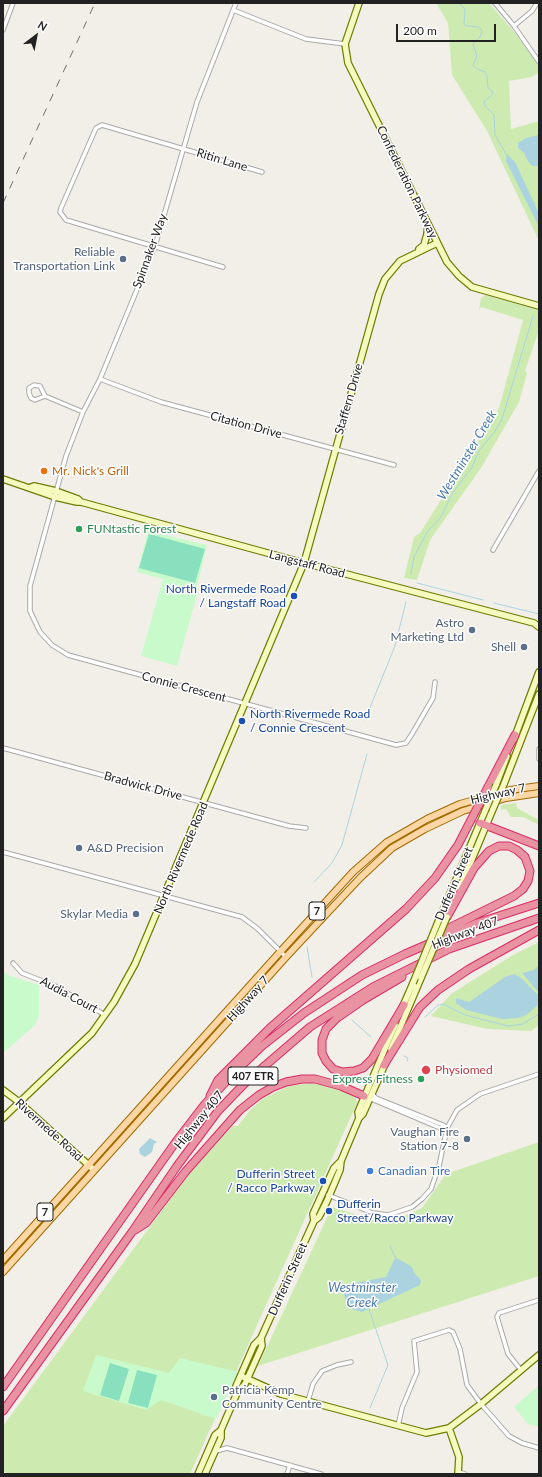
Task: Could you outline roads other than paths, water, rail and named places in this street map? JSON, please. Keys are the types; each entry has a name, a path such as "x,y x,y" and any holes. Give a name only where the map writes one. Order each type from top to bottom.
{"highway":[{"path":"206,1104 218,1080 259,1038 406,909 435,878 458,845 516,735"},
{"path":"484,824 539,846"},
{"path":"419,948 449,928 514,896 523,889 528,881 530,871 526,857 509,846 499,846 489,851 474,868 447,917"},
{"name":"Highway 407","path":"3,1387 175,1143 206,1104 235,1072 262,1046 304,1013 362,975 419,948 498,915 539,903"},
{"name":"Highway 407","path":"3,1411 132,1232 177,1166 218,1111 246,1082 310,1026 373,987 449,949 539,918"},
{"path":"384,1065 420,1007 438,990 468,969 539,930"},
{"path":"404,1005 372,1059 363,1068 354,1071 342,1072 333,1069 326,1061 322,1052 322,1040 326,1029 350,1009 405,975 416,965"},
{"path":"132,1232 146,1223 186,1171 240,1110 264,1092 286,1082 302,1079 315,1079 341,1086 368,1096"}],"main road":[{"name":"Confederation Parkway","path":"359,3 345,44 348,63 437,243 452,268 472,287 539,306"},
{"path":"418,250 426,239 428,224"},
{"name":"Staffern Drive","path":"304,563 335,448 379,294 385,278 400,261 418,250 437,243"},
{"name":"Langstaff Road","path":"3,480 31,488 33,490 56,494 77,502 538,624"},
{"name":"North Rivermede Road","path":"3,1118 92,1033 124,985 135,964 165,895 304,563"},
{"name":"Dufferin Street","path":"205,1474 221,1438 221,1430 237,1393 236,1386 254,1345 261,1338 314,1221 313,1214 326,1195 334,1168 341,1161 359,1118 358,1112 384,1065 447,917 484,824 485,811 516,735 539,672"},
{"name":"Dufferin Street","path":"368,1096 438,922 504,784 539,694"},
{"name":"Highway 7","path":"3,1260 280,952 354,872 387,842 427,819 460,804 510,790 539,786"},
{"name":"Highway 7","path":"3,1272 286,957 360,878 392,848 425,829 463,811 506,798 539,793"},
{"name":"Rivermede Road","path":"3,1090 20,1102 94,1170"},
{"name":"Dufferin Street","path":"237,1393 243,1389 262,1346 261,1338"},
{"path":"241,1376 281,1394 426,1433 449,1428 481,1404 539,1355"},
{"path":"449,1428 458,1457 458,1473"},
{"name":"Dufferin Street","path":"198,1474 215,1435 221,1430"}],"street":[{"path":"3,30 13,3"},
{"name":"Spinnaker Way","path":"56,494 66,456 84,412 100,379 155,246 196,102 236,3"},
{"path":"495,3 514,26 539,62"},
{"path":"514,26 532,11 537,3"},
{"path":"233,10 306,39 345,44"},
{"name":"Ritin Lane","path":"155,246 66,220 60,212 96,128 99,126 106,126 262,172"},
{"path":"155,246 223,267"},
{"name":"Citation Drive","path":"100,379 161,402 394,465"},
{"path":"45,396 35,400 31,398 29,388 34,385 40,386 45,396 84,412"},
{"path":"493,550 539,470"},
{"name":"Connie Crescent","path":"56,494 30,586 30,611 36,625 45,638 59,650 77,658 246,703 394,745 402,745 406,743 412,734 433,698 435,682"},
{"name":"Bradwick Drive","path":"3,748 289,826 306,828"},
{"path":"539,749 539,759"},
{"path":"3,852 242,917 258,929 286,957"},
{"name":"Audia Court","path":"13,962 22,973 55,986 105,1015"},
{"path":"326,1195 372,1213 388,1215 412,1207 431,1189 436,1178 447,1128 457,1110 466,1102 480,1094 539,1074"},
{"path":"368,1096 438,1127 447,1128"},
{"path":"521,1370 508,1354 497,1318 499,1313 539,1300"},
{"path":"398,1426 402,1408 417,1372 414,1341 449,1330 453,1332 462,1356 467,1385 481,1404 510,1436 522,1444 539,1448"},
{"path":"308,1401 313,1384 322,1371 351,1362"},
{"path":"221,1438 227,1448"},
{"path":"215,1452 220,1448 227,1448 321,1474"},
{"path":"287,1474 290,1465"},
{"path":"458,1473 465,1474"}],"water":[{"path":"539,135 539,166 533,166 529,163 524,153 518,148 518,143 526,138"},
{"path":"507,154 515,162 536,207 539,214 539,227 506,161"},
{"path":"539,965 539,993 522,973 534,970"},
{"path":"514,974 520,977 539,996 537,1006 526,1015 518,1018 502,1019 466,1010 456,1003 456,998 469,1002 505,977"},
{"path":"150,1138 157,1142 154,1144 152,1152 145,1157 140,1154 139,1149"},
{"name":"Westminster Creek","path":"397,1258 412,1267 414,1273 421,1280 420,1285 362,1312 352,1309 346,1301 344,1295 349,1284 386,1277 394,1260"}],"waterway":[{"path":"459,3 465,9 464,24 479,27 482,31 480,37 473,44 477,56 473,65 485,72 487,76 488,88 493,92 493,94 484,102 485,106 494,115 495,135 507,156"},
{"name":"Westminster Creek","path":"411,574 414,557 427,532 441,517 452,494 472,467 479,451 495,431 502,419 533,316"},
{"path":"417,583 483,600"},
{"name":"Westminster Creek","path":"365,720 395,646 406,602"},
{"path":"494,603 539,614"},
{"name":"Westminster Creek","path":"314,882 332,863 342,845 367,754"},
{"name":"Westminster Creek","path":"307,947 312,977"},
{"path":"425,1017 438,1005 443,1004 465,1015 508,1026 523,1024 539,1014"},
{"name":"Westminster Creek","path":"352,1020 371,1037"},
{"name":"Westminster Creek","path":"404,1056 408,1058 407,1061"},
{"name":"Westminster Creek","path":"390,1246 396,1259"},
{"name":"Westminster Creek","path":"369,1309 388,1365 370,1408"}],"railway":[{"path":"3,203 95,3"}],"place":[{"name":"Reliable Transportation Link","path":"123,259"},
{"name":"Mr. Nick's Grill","path":"44,471"},
{"name":"FUNtastic Forest","path":"79,529"},
{"name":"North Rivermede Road / Langstaff Road","path":"294,596"},
{"name":"Astro Marketing Ltd","path":"472,630"},
{"name":"Shell","path":"524,647"},
{"name":"North Rivermede Road / Connie Crescent","path":"242,721"},
{"name":"A&D Precision","path":"79,848"},
{"name":"Skylar Media","path":"136,914"},
{"name":"Physiomed","path":"426,1070"},
{"name":"Express Fitness","path":"421,1079"},
{"name":"Vaughan Fire Station 7-8","path":"467,1139"},
{"name":"Canadian Tire","path":"370,1171"},
{"name":"Dufferin Street / Racco Parkway","path":"323,1181"},
{"name":"Dufferin Street/Racco Parkway","path":"329,1211"},
{"name":"Patricia Kemp Community Centre","path":"214,1397"}]}
